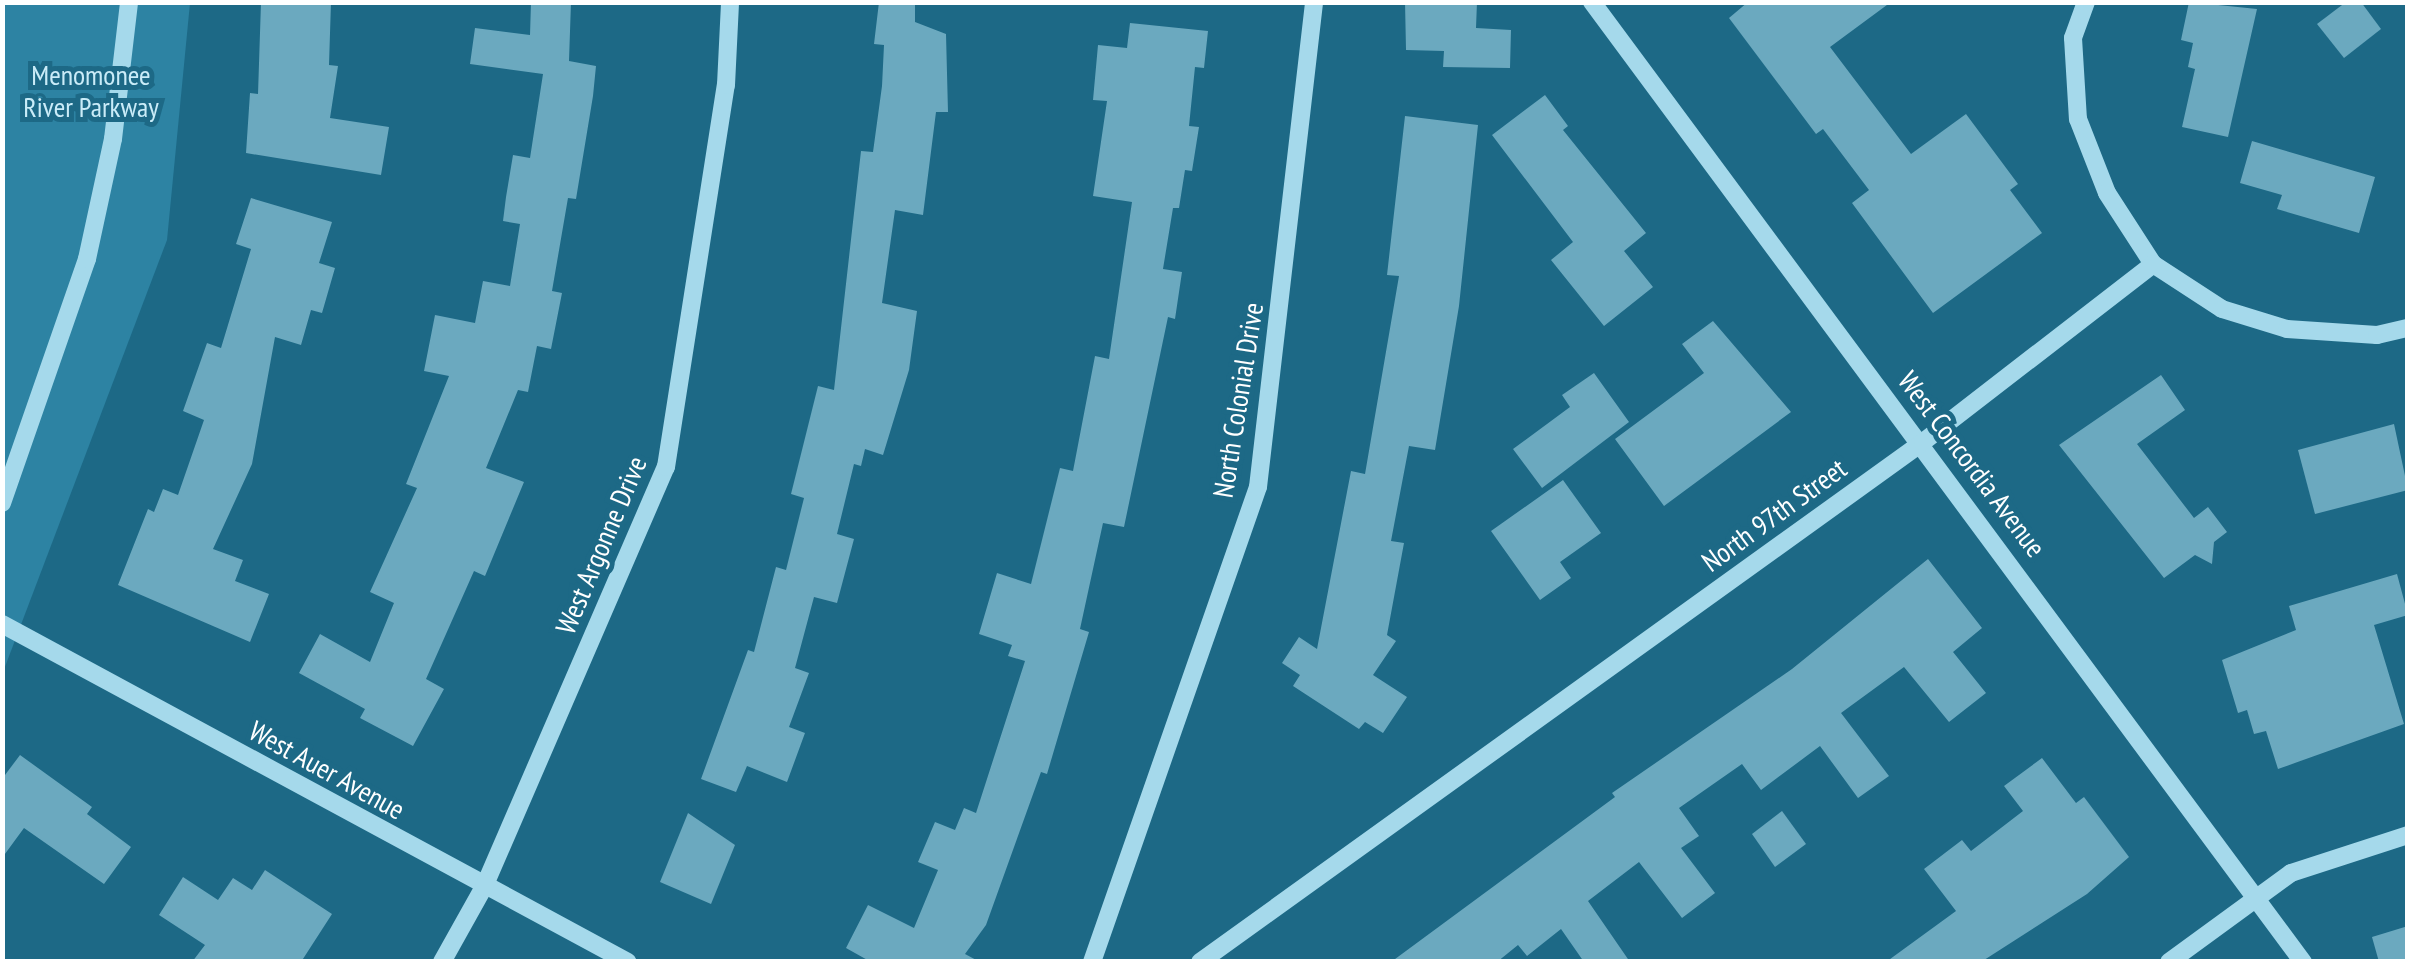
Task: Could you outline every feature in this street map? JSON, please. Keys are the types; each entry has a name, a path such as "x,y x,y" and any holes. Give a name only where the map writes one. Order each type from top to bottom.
{"street":[{"path":"2,503 87,259 114,139 129,2"},
{"name":"West Argonne Drive","path":"442,962 484,888 666,467 726,85 730,2"},
{"name":"North Colonial Drive","path":"1092,962 1258,487 1314,2"},
{"name":"West Concordia Avenue","path":"1592,2 1923,442 2303,962"},
{"path":"2086,2 2074,38 2078,119 2107,193 2153,264 2222,309 2287,329 2377,335 2408,328"},
{"name":"North 97th Street","path":"1200,962 1923,442 2153,264"},
{"name":"West Auer Avenue","path":"2,624 484,888 628,962"},
{"path":"2169,962 2291,872 2408,835"}],"green space":[{"name":"Menomonee River Parkway","path":"3,3 190,3 167,240 3,672"}],"building":[{"path":"261,2 331,2 329,65 338,66 330,118 389,127 381,175 246,153 250,93 258,94"},
{"path":"531,2 571,2 569,61 596,66 576,199 568,198 552,291 562,293 551,349 537,346 528,392 518,390 486,468 524,482 485,576 474,571 426,679 444,689 413,746 360,718 365,709 299,673 320,634 370,662 394,603 370,592 417,488 406,484 449,376 424,371 435,315 475,323 483,281 510,286 520,224 503,221 506,197 513,155 530,158 543,74 470,64 475,28 530,35"},
{"path":"879,2 915,2 915,22 946,34 948,112 936,112 923,215 895,210 882,303 917,311 909,370 883,455 865,449 861,466 854,464 837,534 854,539 837,603 814,597 795,668 809,673 789,727 805,733 787,782 747,766 736,792 701,779 748,650 754,652 776,567 786,570 804,498 791,494 818,386 834,390 861,151 873,152 882,86 884,45 874,44"},
{"path":"1405,2 1477,2 1476,28 1511,30 1510,68 1443,67 1444,51 1406,50"},
{"path":"1748,2 1891,2 1830,47 1911,154 1966,114 2018,184 2010,190 2042,233 1933,313 1852,203 1869,190 1823,129 1816,134 1729,18"},
{"path":"2189,2 2257,9 2228,137 2182,127 2195,69 2188,67 2193,43 2181,40"},
{"path":"2346,2 2361,2 2381,29 2344,58 2317,24"},
{"path":"1130,23 1208,31 1204,68 1195,67 1189,126 1199,127 1192,171 1185,170 1179,208 1173,208 1163,269 1182,272 1175,319 1168,317 1124,527 1103,523 1080,629 1089,632 1047,774 1041,772 986,925 965,954 980,962 871,962 846,948 868,905 914,928 938,870 918,862 935,822 955,830 964,808 976,813 1025,661 1008,656 1012,645 979,634 997,573 1031,584 1060,468 1073,471 1095,356 1109,359 1132,202 1093,196 1107,101 1093,100 1098,45 1127,48"},
{"path":"1545,95 1568,126 1563,130 1646,233 1624,251 1653,287 1604,326 1551,260 1573,242 1492,135"},
{"path":"1405,116 1478,125 1459,306 1435,450 1409,446 1391,541 1404,543 1387,635 1396,641 1373,675 1407,697 1383,733 1365,722 1359,729 1293,686 1300,675 1282,663 1299,637 1317,649 1351,471 1365,474 1399,276 1387,275"},
{"path":"2252,141 2375,177 2359,233 2277,209 2282,195 2240,183"},
{"path":"251,198 332,222 319,263 335,268 322,313 311,310 301,345 275,337 252,464 213,549 243,560 235,581 269,594 250,642 118,585 148,509 154,512 163,489 178,495 204,420 183,411 207,343 221,348 251,249 236,244"},
{"path":"1713,321 1791,412 1664,506 1615,439 1704,373 1682,344"},
{"path":"1594,373 1629,422 1542,488 1513,449 1570,407 1562,395"},
{"path":"2161,375 2185,410 2137,444 2194,518 2208,507 2227,532 2214,542 2212,564 2195,555 2164,578 2059,445"},
{"path":"2394,424 2408,490 2315,514 2298,450"},
{"path":"1563,480 1601,533 1560,562 1571,578 1540,600 1491,531"},
{"path":"1928,559 1982,628 1953,652 1986,693 1949,722 1904,667 1841,713 1889,776 1858,798 1820,746 1761,790 1742,764 1679,808 1699,836 1681,848 1715,893 1682,918 1639,862 1588,901 1630,962 1584,962 1561,929 1527,956 1518,945 1497,962 1391,962 1615,797 1612,793 1792,669"},
{"path":"2397,574 2408,615 2374,625 2404,724 2278,769 2266,731 2254,734 2247,710 2238,713 2222,660 2296,630 2289,606"},
{"path":"20,755 92,807 87,814 131,847 104,884 24,828 2,858 2,779"},
{"path":"2042,758 2076,803 2084,797 2129,857 2087,894 1981,962 1886,962 1956,911 1924,869 1962,840 1971,851 2023,811 2004,786"},
{"path":"1782,811 1806,844 1775,867 1752,834"},
{"path":"688,813 735,845 711,904 660,882"},
{"path":"265,870 332,914 301,962 192,962 205,945 159,915 183,877 218,900 233,878 252,890"},
{"path":"2408,926 2408,962 2379,962 2372,937"}]}
